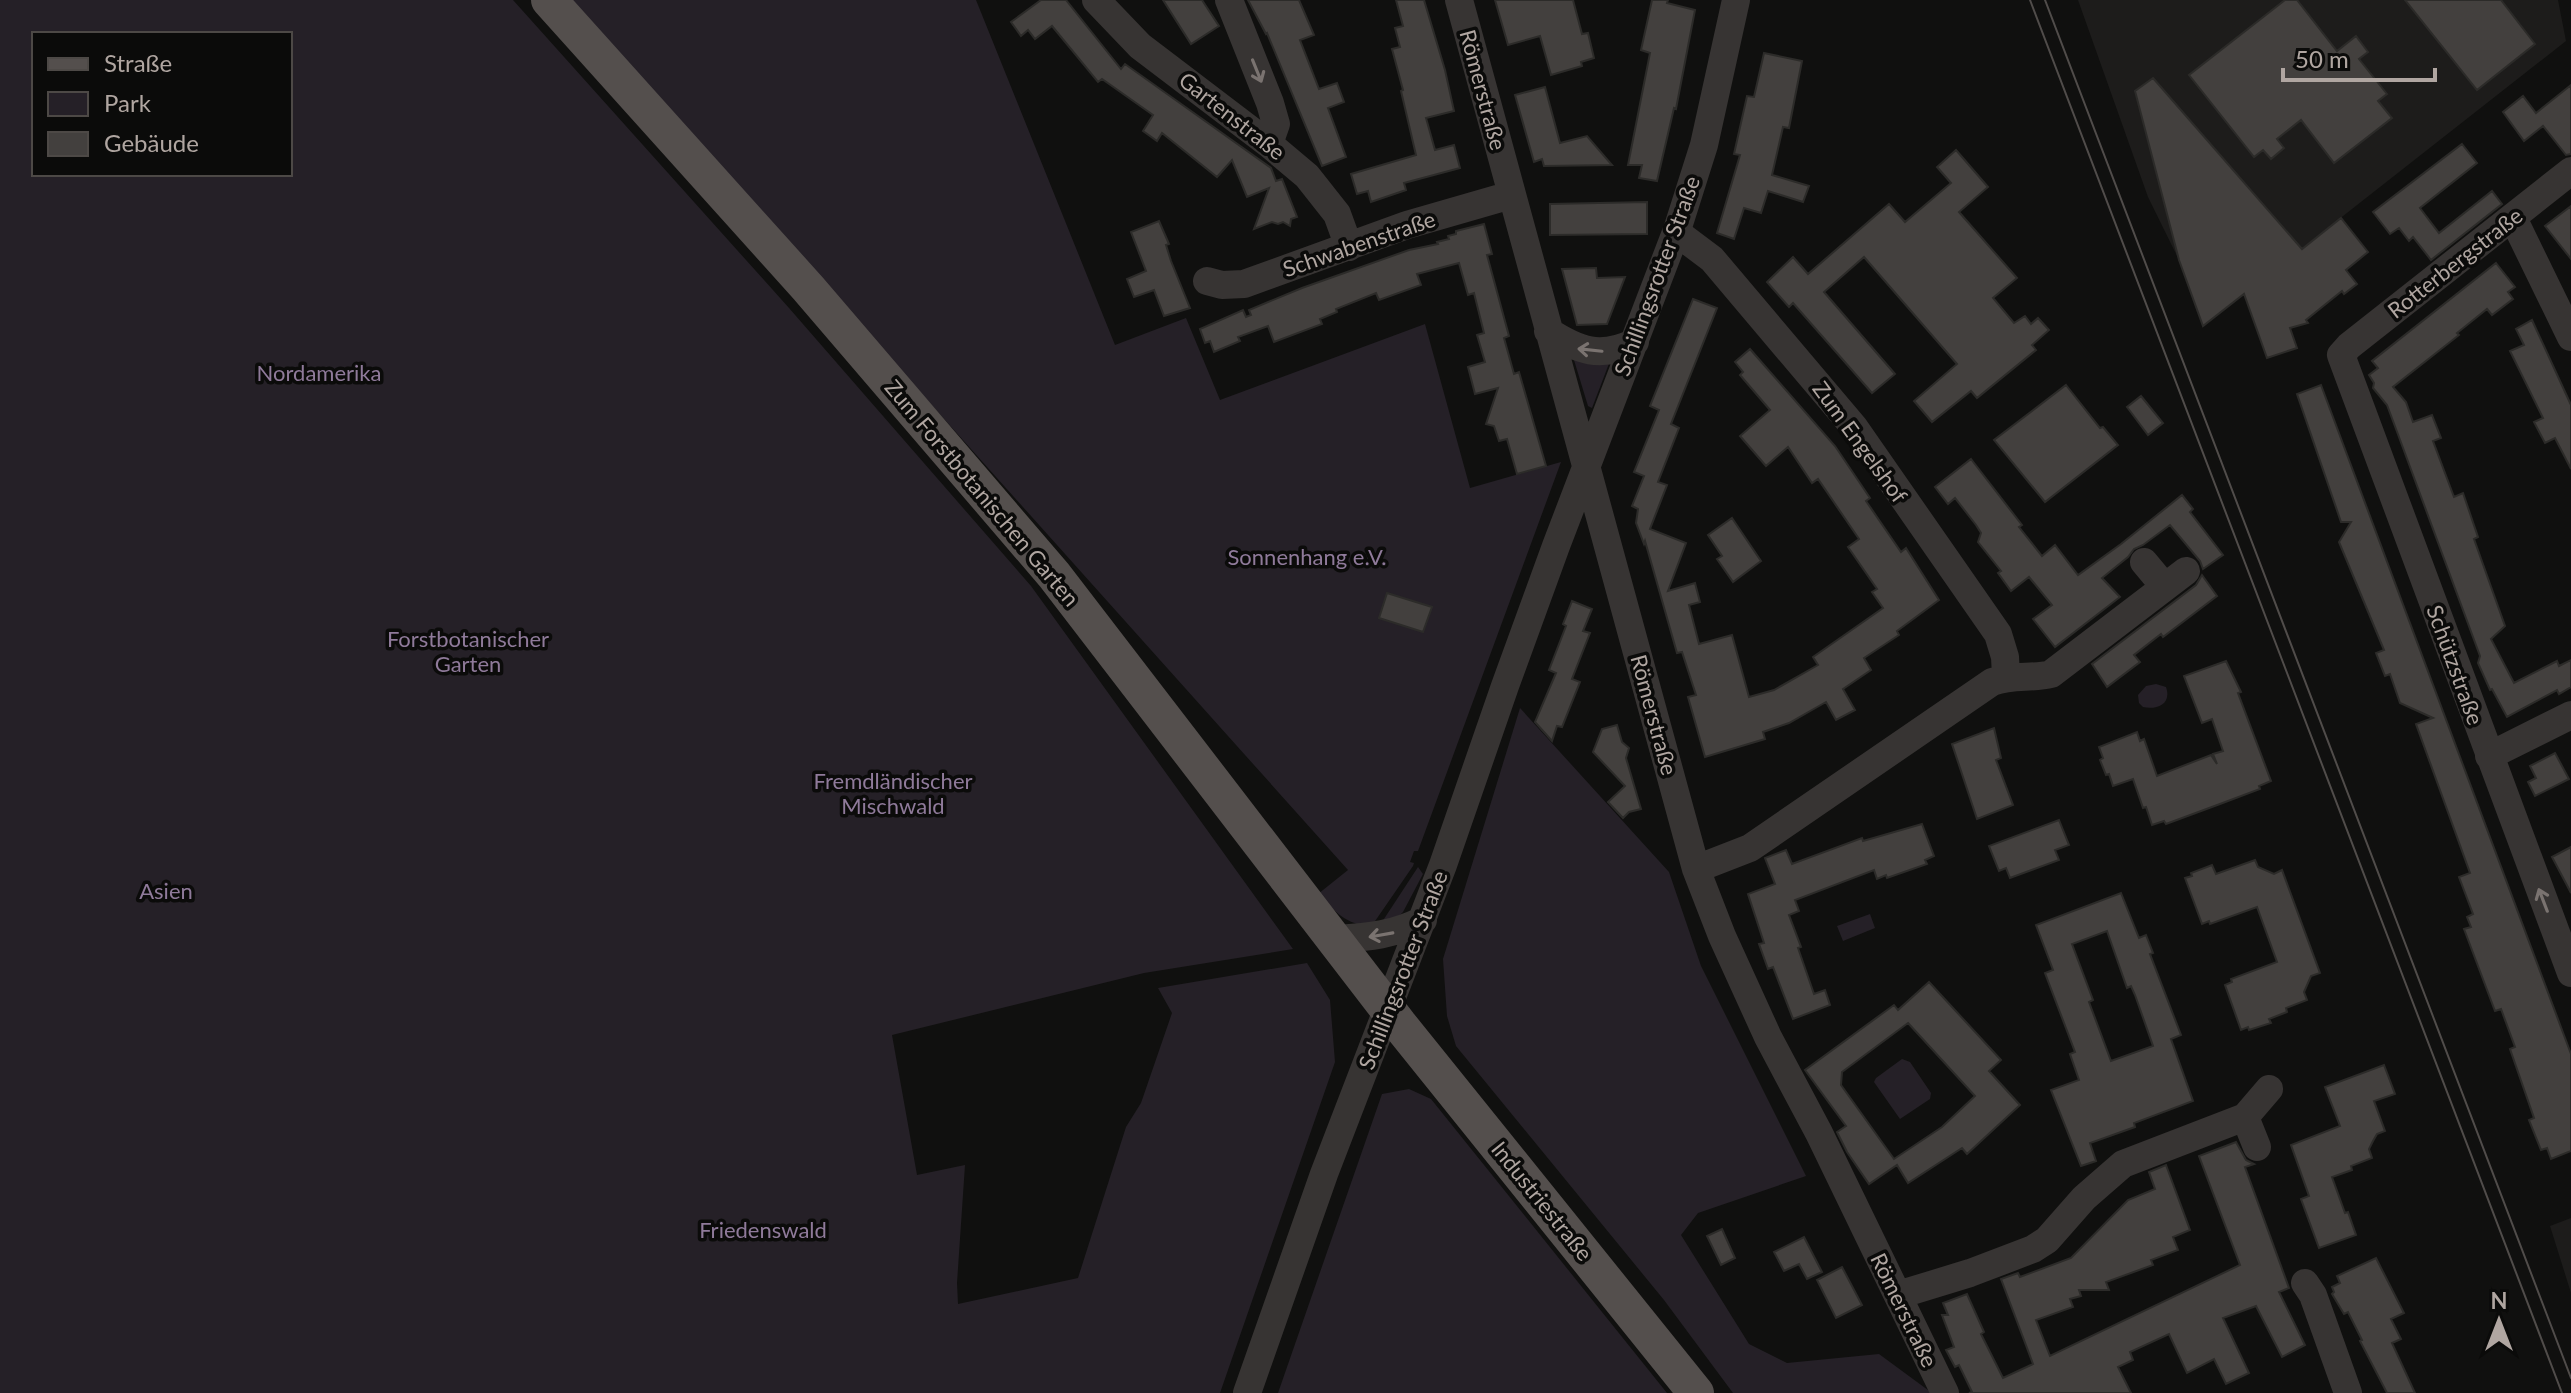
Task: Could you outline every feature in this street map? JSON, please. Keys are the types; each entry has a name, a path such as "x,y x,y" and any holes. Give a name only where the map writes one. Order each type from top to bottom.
{"main road":[{"name":"Zum Forstbotanischen Garten","path":"549,0 808,288 1054,575 1388,1009"},
{"name":"Industriestraße","path":"1388,1009 1696,1393"}],"street":[{"name":"Gartenstraße","path":"1096,0 1140,46 1307,176 1337,214 1349,247"},
{"path":"1229,0 1276,124 1269,144"},
{"name":"Römerstraße","path":"1459,0 1696,869 1722,936 1768,1037 1945,1393"},
{"name":"Schillingsrotter Straße","path":"1247,1393 1324,1174 1423,920 1556,546 1676,232 1704,145 1736,0"},
{"name":"Rotterbergstraße","path":"2341,355 2571,171"},
{"name":"Schwabenstraße","path":"1207,281 1222,285 1244,284 1407,225 1511,195"},
{"path":"2513,218 2571,337"},
{"name":"Zum Engelshof","path":"1676,232 1712,259 1854,427 1998,634 2005,657 2006,676"},
{"path":"1548,331 1574,348 1585,351 1611,351 1635,342"},
{"name":"Schützstraße","path":"2341,355 2571,973"},
{"path":"1556,546 1581,542 1609,552"},
{"path":"1696,869 1750,848 1992,682 2006,676 2036,678 2051,674 2175,578 2144,562"},
{"path":"2489,756 2571,715"},
{"path":"1336,939 1382,936 1423,920"},
{"path":"1898,1295 2033,1249 2047,1240 2084,1198 2123,1164 2245,1117 2269,1089"},
{"path":"2245,1117 2257,1147"},
{"path":"2305,1283 2313,1295 2348,1393"}],"shaded area":[{"path":"2078,0 2558,0 2566,41 2203,326 2179,260 2148,197"},
{"path":"2571,1218 2571,1293 2550,1226"}],"green space":[{"name":"Forstbotanischer Garten","path":"0,0 513,0 789,308 1031,586 1293,949 1144,973 892,1035 917,1175 965,1165 958,1304 1078,1278 1126,1127 1141,1103 1172,1013 1158,988 1307,963 1330,1000 1335,1062 1220,1393 0,1393"},
{"name":"Sonnenhang e.V.","path":"569,0 976,0 1115,345 1186,318 1220,400 1425,324 1470,488 1561,462 1418,851 1414,851 1410,862 1414,863 1413,866 1371,927 1342,916 1318,894 1348,870"},
{"path":"1574,360 1610,361 1592,408 1588,406"},
{"path":"2156,684 2166,687 2165,702 2153,708 2143,707 2138,695 2146,686"},
{"path":"1520,708 1669,872 1701,966 1806,1176 1698,1213 1681,1235 1749,1344 1787,1363 1879,1354 1932,1393 1733,1393 1664,1300 1456,1046 1447,1016 1443,959"},
{"path":"1418,867 1423,874 1403,912 1395,920 1382,922"},
{"path":"1870,914 1875,928 1843,941 1837,926"},
{"path":"1902,1059 1910,1062 1931,1093 1930,1099 1900,1119 1874,1082"},
{"path":"1409,1089 1431,1099 1667,1393 1278,1393 1382,1094"}],"building":[{"path":"1041,0 1066,0 1121,69 1125,64 1271,168 1276,181 1282,179 1297,217 1291,219 1290,226 1272,222 1254,229 1269,188 1247,197 1232,160 1217,177 1162,133 1157,141 1143,131 1153,115 1102,79 1098,82 1052,26 1035,39 1028,30 1021,36 1011,22"},
{"path":"1163,0 1202,0 1219,26 1191,44"},
{"path":"1248,0 1299,0 1314,35 1300,40 1319,89 1337,83 1344,102 1328,108 1346,157 1322,166 1267,33"},
{"path":"1396,0 1424,0 1454,111 1426,118 1435,150 1454,145 1460,168 1404,183 1406,190 1371,202 1368,191 1357,194 1351,174 1416,155 1392,49 1400,47 1395,28 1403,26"},
{"path":"1495,0 1573,0 1582,34 1588,33 1594,58 1581,62 1582,66 1551,75 1540,36 1508,45"},
{"path":"1652,0 1668,0 1667,3 1695,10 1676,109 1657,181 1639,178 1642,165 1628,165 1650,53 1641,50"},
{"path":"2285,0 2297,0 2337,51 2356,36 2368,52 2359,59 2387,94 2378,101 2392,118 2334,163 2301,120 2277,139 2284,148 2271,159 2263,150 2254,157 2189,75"},
{"path":"2405,0 2501,0 2535,44 2477,90"},
{"path":"1764,53 1802,61 1789,128 1783,127 1772,175 1809,186 1803,202 1768,191 1761,213 1744,208 1734,239 1717,233 1740,155 1734,154 1747,96 1754,97"},
{"path":"2153,78 2302,249 2341,218 2368,252 2346,270 2357,284 2344,294 2342,291 2306,320 2308,323 2290,328 2297,348 2267,358 2244,294 2203,326 2179,260 2135,91"},
{"path":"2571,85 2571,154 2566,155 2543,126 2524,141 2503,112 2523,96 2536,113"},
{"path":"1545,87 1560,143 1587,136 1612,165 1544,166 1542,159 1534,162 1515,95"},
{"path":"2462,144 2477,163 2420,208 2439,233 2492,191 2502,204 2431,260 2413,237 2409,241 2399,228 2390,234 2373,212"},
{"path":"1956,150 1988,187 1959,212 2017,278 1993,298 2014,323 2025,316 2031,324 2038,318 2049,330 2032,345 2036,350 1977,398 1971,391 1932,422 1914,401 1957,364 1864,257 1824,292 1895,374 1872,393 1793,303 1789,307 1767,282 1793,257 1808,274 1889,204 1905,222 1951,183 1937,167"},
{"path":"1647,202 1647,234 1550,235 1550,204"},
{"path":"2571,206 2571,259 2545,226"},
{"path":"1159,221 1190,308 1164,316 1154,290 1134,297 1127,279 1146,271 1131,232"},
{"path":"1484,224 1492,254 1487,255 1509,336 1504,338 1514,374 1519,372 1546,466 1517,474 1507,439 1499,441 1494,426 1486,424 1498,388 1475,394 1468,367 1485,362 1477,335 1484,333 1474,293 1468,295 1459,263 1417,274 1421,285 1379,300 1376,293 1336,309 1337,312 1320,319 1322,324 1274,342 1268,326 1238,337 1240,341 1214,352 1210,341 1205,343 1200,329 1243,310 1246,317 1251,315 1249,310 1302,288 1409,250 1438,244 1456,234 1456,231"},
{"path":"2496,263 2515,287 2508,292 2513,299 2492,315 2487,309 2393,387 2406,402 2413,422 2432,415 2441,438 2433,441 2454,497 2463,493 2478,537 2474,539 2505,626 2491,639 2514,683 2557,661 2559,666 2571,660 2571,687 2559,694 2557,690 2507,717 2478,663 2480,656 2387,405 2373,388 2374,383 2369,375 2378,368 2372,361"},
{"path":"1596,268 1597,278 1625,277 1607,324 1577,325 1562,269"},
{"path":"1693,299 1717,308 1671,424 1679,428 1658,482 1667,485 1650,529 1686,543 1668,591 1695,583 1700,602 1689,605 1699,644 1732,635 1749,697 1774,690 1818,665 1813,657 1883,608 1872,592 1877,589 1848,547 1859,539 1818,479 1812,483 1788,447 1766,466 1740,436 1770,410 1740,375 1743,372 1735,362 1750,349 1835,446 1870,498 1866,501 1901,552 1906,548 1939,600 1897,631 1899,635 1864,658 1871,670 1843,689 1855,710 1836,720 1826,702 1789,723 1763,732 1765,739 1705,757 1688,697 1696,695 1682,652 1677,653 1645,541 1644,544 1636,523 1638,509 1632,506 1644,476 1634,472 1659,410 1650,406"},
{"path":"2532,320 2571,405 2571,469 2555,438 2545,443 2534,422 2543,418 2510,351 2524,345 2516,329"},
{"path":"2066,385 2100,428 2103,427 2118,445 2045,502 1994,440"},
{"path":"2321,385 2571,1054 2571,1151 2551,1159 2547,1148 2541,1150 2529,1120 2534,1118 2510,1049 2515,1047 2501,1009 2495,1011 2464,929 2471,927 2467,917 2473,914 2459,877 2470,873 2416,724 2433,718 2400,703 2390,674 2385,676 2376,653 2384,650 2339,542 2351,522 2341,522 2297,394"},
{"path":"2141,396 2163,423 2148,435 2127,407"},
{"path":"1971,459 2042,556 2055,545 2078,575 2182,495 2193,509 2190,512 2223,555 2203,569 2200,561 2170,525 2134,549 2102,578 2120,597 2055,647 2033,619 2052,605 2029,577 2011,591 1998,573 2001,571 1978,542 1981,533 1976,525 1955,498 1948,504 1935,487"},
{"path":"1732,518 1761,561 1733,582 1717,559 1722,556 1708,535"},
{"path":"2202,575 2217,596 2134,655 2140,662 2107,687 2092,664 2196,585"},
{"path":"1387,593 1432,607 1423,632 1379,618"},
{"path":"1572,601 1592,609 1583,631 1590,633 1572,679 1580,682 1562,727 1557,726 1552,741 1535,722 1556,673 1549,670"},
{"path":"2226,661 2241,692 2238,693 2271,781 2259,786 2260,789 2166,824 2164,821 2152,825 2133,779 2113,786 2100,760 2103,758 2099,747 2137,732 2140,741 2144,739 2157,776 2211,755 2217,764 2213,754 2223,751 2212,719 2202,723 2184,676"},
{"path":"1617,725 1622,742 1629,748 1626,758 1641,809 1629,812 1623,818 1608,802 1625,786 1593,752 1602,729"},
{"path":"1994,728 2001,758 1996,760 2013,805 1977,819 1952,744"},
{"path":"2555,753 2569,779 2535,796 2528,782 2536,778 2530,766"},
{"path":"2059,820 2069,845 2055,850 2059,860 2010,878 2006,868 1999,871 1989,846"},
{"path":"1922,824 1934,856 1925,860 1927,864 1887,878 1886,875 1877,879 1874,870 1795,900 1799,911 1789,915 1801,947 1798,948 1814,994 1825,990 1830,1005 1793,1019 1773,967 1768,969 1759,944 1764,943 1748,894 1775,884 1765,858 1786,850 1792,864 1862,838 1863,841"},
{"path":"2571,847 2571,893 2552,857"},
{"path":"2255,860 2258,867 2274,874 2282,870 2320,973 2311,976 2304,992 2307,1000 2286,1008 2287,1012 2269,1019 2271,1023 2241,1030 2225,985 2232,982 2231,979 2277,962 2257,907 2202,924 2185,878 2212,865 2216,874"},
{"path":"2121,893 2139,938 2146,935 2153,953 2150,954 2181,1035 2171,1039 2193,1101 2090,1143 2096,1161 2081,1166 2051,1090 2079,1080 2070,1054 2075,1052 2045,973 2053,970 2036,925","holes":["2107,931 2127,988 2131,986 2153,1046 2111,1061 2072,944"]},
{"path":"1929,982 2001,1060 1989,1071 2020,1105 1967,1154 1962,1148 1908,1183 1897,1165 1869,1184 1837,1132 1846,1126 1805,1070 1894,1005 1898,1010","holes":["1908,1023 1975,1096 1942,1127 1894,1159 1841,1085 1842,1072"]},
{"path":"2384,1065 2395,1094 2374,1101 2385,1131 2377,1134 2369,1149 2372,1158 2332,1177 2356,1235 2319,1248 2301,1199 2309,1196 2291,1145 2340,1126 2325,1087"},
{"path":"2236,1142 2246,1160 2254,1164 2245,1167 2289,1288 2279,1292 2305,1345 2282,1357 2256,1306 2223,1318 2249,1373 2226,1384 2214,1359 2187,1373 2169,1334 2130,1352 2133,1360 2118,1367 2131,1393 1969,1393 1972,1392 1959,1365 1955,1367 1946,1350 1954,1347 1942,1315 1948,1315 1943,1303 1967,1294 1984,1332 1981,1334 2003,1378 2033,1364 2001,1279 2018,1273 2020,1277 2071,1258 2128,1200 2155,1189 2149,1172 2166,1165 2190,1230 2173,1237 2178,1250 2151,1260 2153,1265 2106,1282 2109,1290 2079,1290 2081,1296 2070,1299 2073,1307 2036,1320 2050,1356 2240,1265 2199,1156"},
{"path":"1722,1229 1735,1258 1721,1265 1707,1236"},
{"path":"1804,1237 1822,1272 1807,1279 1799,1264 1784,1271 1774,1252"},
{"path":"2376,1258 2404,1313 2391,1319 2401,1339 2392,1343 2415,1393 2387,1393 2348,1312 2344,1314 2332,1294 2332,1287 2340,1283 2337,1276"},
{"path":"1842,1267 1862,1305 1836,1318 1817,1280"}],"tram line":[{"path":"2030,0 2562,1393"},
{"path":"2045,0 2571,1378"}],"park label":[{"name":"Nordamerika","path":"319,373"},
{"name":"Fremdländischer Mischwald","path":"893,794"},
{"name":"Asien","path":"166,891"},
{"name":"Friedenswald","path":"763,1230"}]}
